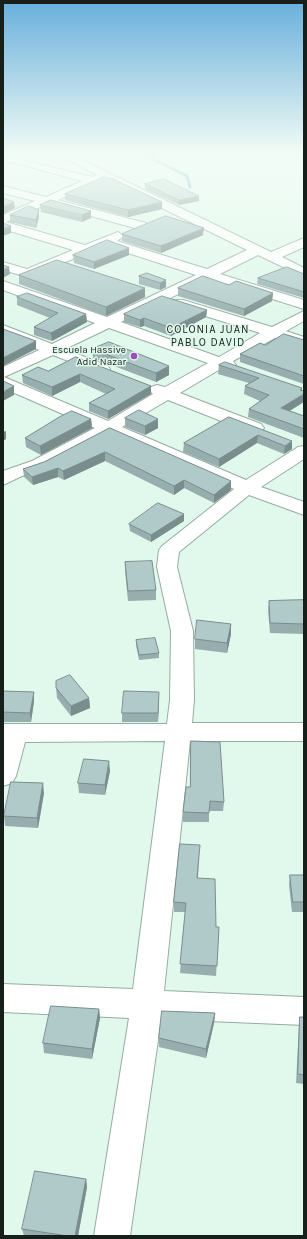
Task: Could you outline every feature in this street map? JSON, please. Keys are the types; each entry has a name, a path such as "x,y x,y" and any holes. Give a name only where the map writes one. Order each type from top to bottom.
{"street":[{"path":"3,219 17,213"},
{"path":"91,213 142,226"},
{"path":"3,284 84,249 176,213"},
{"path":"180,213 304,273"},
{"path":"3,225 84,249"},
{"path":"105,241 304,305"},
{"path":"3,372 208,274 264,253 304,242"},
{"path":"53,262 75,269"},
{"path":"3,266 27,273"},
{"path":"3,284 240,370"},
{"path":"139,290 304,342"},
{"path":"3,479 15,472 38,465 108,428 304,315"},
{"path":"3,330 116,374"},
{"path":"3,382 213,472 246,488 304,509"},
{"path":"144,385 268,432"},
{"path":"112,1236 147,1004 182,700 182,631 167,567 169,550 299,446"},
{"path":"3,776 9,733 177,734 304,732"},
{"path":"3,998 304,1011"}],"building":[{"path":"15,213 38,213 36,220 10,215"},
{"path":"73,213 87,213 82,215"},
{"path":"166,216 204,228 161,246 122,234"},
{"path":"3,223 11,226 3,229"},
{"path":"107,240 129,248 94,262 73,255"},
{"path":"57,260 145,288 106,307 19,275"},
{"path":"3,265 9,267 3,270"},
{"path":"287,267 304,274 304,292 258,278"},
{"path":"147,273 166,280 160,283 139,276"},
{"path":"203,276 229,285 236,281 273,293 244,309 178,288"},
{"path":"27,293 86,314 51,333 34,327 58,313 17,297"},
{"path":"162,296 207,310 171,328 144,318 140,320 124,314"},
{"path":"3,329 36,341 3,358"},
{"path":"284,334 304,340 304,376 240,354 260,343 265,345"},
{"path":"109,342 169,366 156,373 92,349"},
{"path":"76,357 151,386 108,411 89,403 115,389 80,374 52,387 22,375 38,367 48,371"},
{"path":"225,362 302,388 300,390 304,391 304,394 281,408 304,416 304,429 249,409 269,395 245,386 259,378 219,365"},
{"path":"3,381 14,386 3,392"},
{"path":"139,410 158,419 145,426 125,418"},
{"path":"72,411 91,419 40,446 25,438 61,416"},
{"path":"229,417 292,441 285,446 258,435 219,459 184,443"},
{"path":"110,428 231,481 214,495 184,480 174,486 105,452 63,471 58,468 32,477 23,469 44,462"},
{"path":"158,503 184,514 151,535 129,524"},
{"path":"152,561 156,590 128,591 125,562"},
{"path":"304,600 304,624 270,623 269,601"},
{"path":"197,620 231,624 227,643 195,639"},
{"path":"155,638 159,653 139,655 136,640"},
{"path":"70,675 89,698 71,706 56,688 56,681"},
{"path":"3,691 34,692 30,713 3,712"},
{"path":"124,691 159,692 158,713 122,713"},
{"path":"191,741 220,742 224,802 210,801 209,813 183,812 186,787 190,787"},
{"path":"84,759 109,761 105,785 78,783"},
{"path":"11,782 43,783 37,818 4,816"},
{"path":"180,844 200,845 197,878 215,879 216,927 219,927 217,966 180,964 186,903 174,902"},
{"path":"290,875 304,875 304,902 293,902"},
{"path":"51,1006 99,1009 92,1049 43,1043"},
{"path":"162,1011 215,1013 206,1049 159,1038"},
{"path":"300,1017 304,1017 304,1075 298,1074"},
{"path":"35,1171 86,1179 75,1236 22,1229"}],"place":[{"name":"Escuela Hassive Adid Nazar","path":"134,356"}],"district":[{"name":"COLONIA JUAN PABLO DAVID","path":"208,336"}]}
